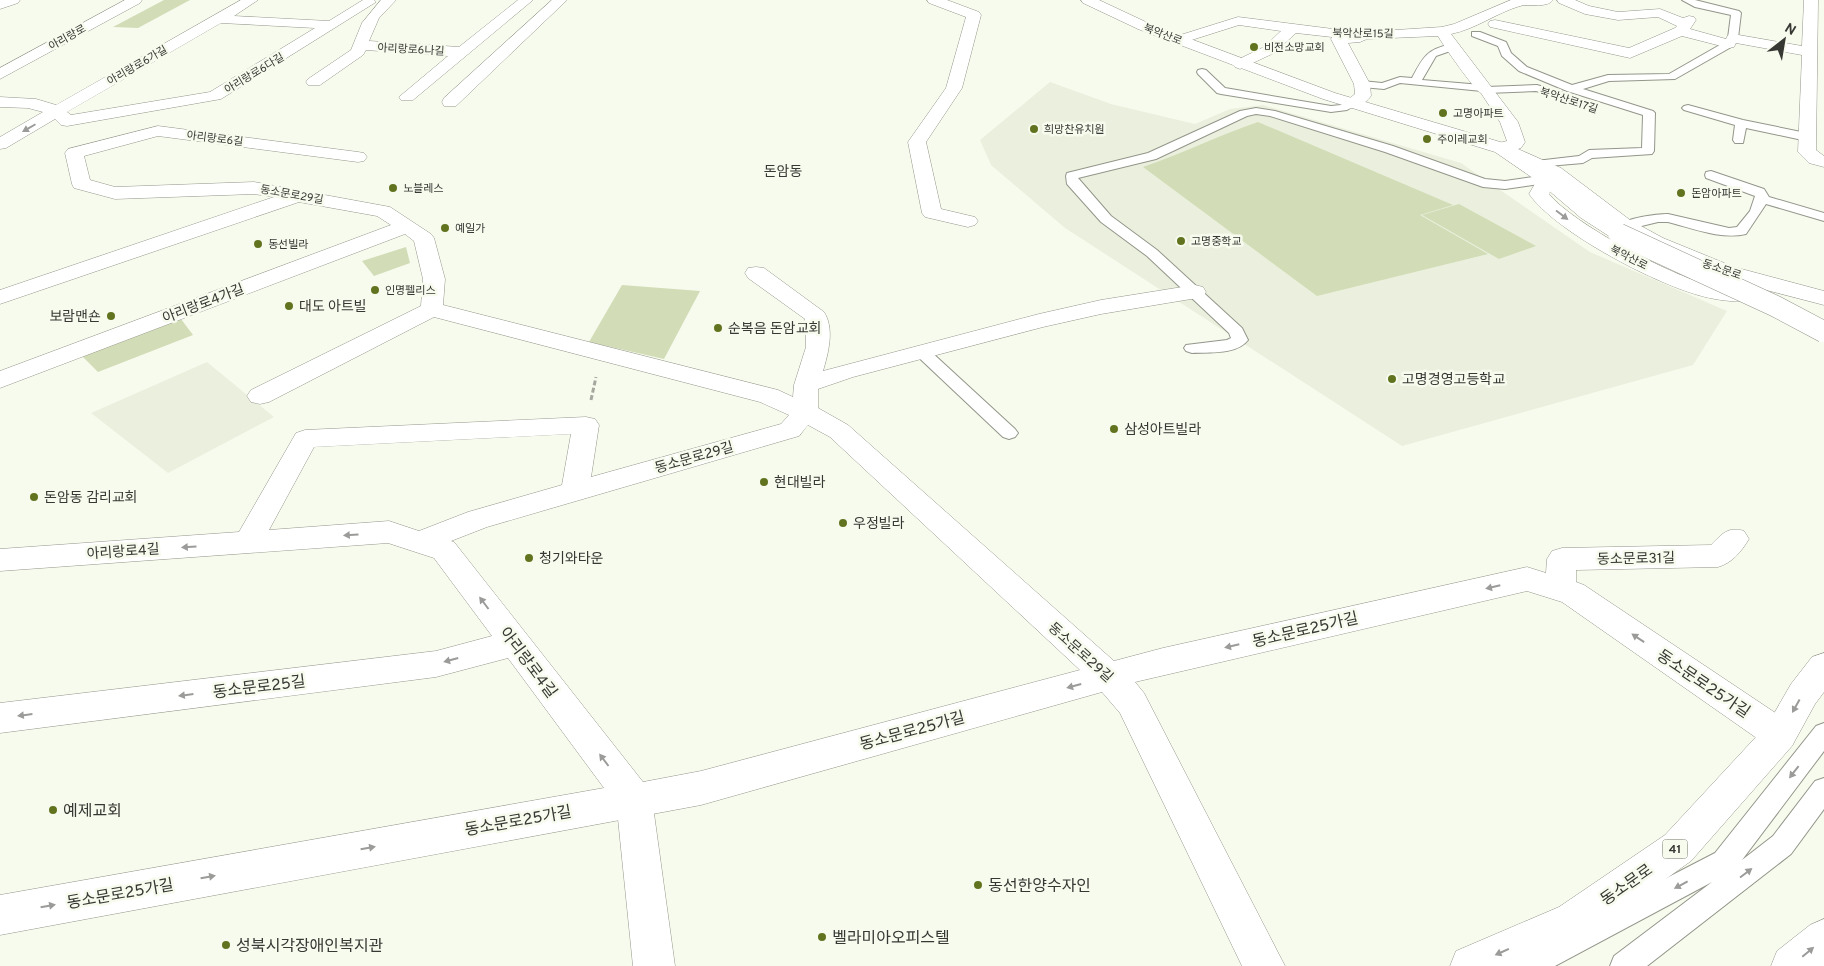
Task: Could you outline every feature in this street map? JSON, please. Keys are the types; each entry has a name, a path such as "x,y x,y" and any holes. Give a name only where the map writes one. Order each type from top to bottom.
{"street":[{"path":"0,5 12,0"},
{"name":"아리랑로","path":"0,74 135,0"},
{"name":"아리랑로6가길","path":"0,144 62,116 251,0"},
{"name":"아리랑로6나길","path":"314,82 358,52 364,30 381,6 390,0"},
{"name":"아리랑로6나길","path":"526,0 412,93 454,98 560,0"},
{"path":"934,0 974,15 954,88 917,142 932,213 968,221"},
{"name":"북악산로","path":"1088,0 1179,40 1351,104 1502,148"},
{"name":"북악산로15길","path":"1179,40 1238,21 1322,32 1447,38 1476,34 1531,4 1546,0"},
{"name":"북악산로15길","path":"1447,38 1458,28 1506,4 1553,0"},
{"path":"1564,0 1585,10 1618,16 1660,13 1685,25 1731,41 1809,52"},
{"path":"1811,0 1808,154 1824,162"},
{"name":"아리랑로6다길","path":"62,116 215,96 369,2"},
{"path":"218,19 331,25"},
{"path":"1495,24 1630,53 1685,25"},
{"path":"1240,64 1268,50 1292,28"},
{"path":"1351,104 1362,96 1362,84 1338,38 1447,38 1509,122 1516,140 1515,144 1502,148"},
{"name":"아리랑로6나길","path":"360,46 462,52"},
{"path":"0,102 42,104 62,116"},
{"name":"아리랑로6길","path":"74,153 158,131 358,157"},
{"name":"동소문로","path":"1502,148 1548,178 1560,176 1603,211 1664,247 1727,272 1819,297"},
{"name":"동소문로29길","path":"74,153 81,184 115,193 254,188 383,211 424,238 434,279 432,309 769,396 805,399 1109,676 1132,703 1264,966"},
{"name":"북악산로","path":"1819,297 1754,294 1718,292 1692,286 1607,246 1546,203 1539,194 1548,178 1588,214 1619,234 1775,306 1824,332"},
{"path":"0,297 299,196"},
{"name":"아리랑로4가길","path":"0,380 406,226"},
{"path":"1727,272 1756,287 1758,293 1754,294"},
{"path":"756,273 816,317 818,347 805,399"},
{"name":"동소문로29길","path":"420,542 478,519 790,430 805,399 844,372 1079,311 1195,292"},
{"path":"260,396 432,309"},
{"path":"247,543 305,439 586,425 575,491"},
{"name":"아리랑로4길","path":"0,560 389,532 444,550 634,799"},
{"name":"동소문로31길","path":"1560,589 1562,559 1718,556 1734,539"},
{"name":"동소문로25가길","path":"0,915 701,788 1163,661 1527,579 1573,593 1780,735"},
{"name":"동소문로25길","path":"0,718 436,664 515,643"},
{"name":"동소문로","path":"1471,966 1573,921 1678,848 1780,735 1803,694 1824,667"},
{"path":"634,799 654,966"},
{"path":"1792,966 1824,939"}],"lane":[{"path":"1571,89 1608,78 1671,77 1731,41 1736,13 1698,6 1687,0"},
{"path":"1192,348 1231,345 1240,340 1240,337 1236,331 1152,253 1106,218 1072,181 1072,176 1152,156 1244,113 1256,111 1271,113 1394,150 1483,183 1505,185 1548,178 1591,154 1648,151 1648,118 1571,89 1518,66 1506,54 1502,44 1476,34"},
{"path":"1416,81 1432,53 1441,48 1447,38"},
{"name":"북악산로","path":"1202,72 1219,90 1239,95 1338,109 1351,104"},
{"name":"북악산로17길","path":"1362,84 1382,86 1395,80 1485,89 1541,88 1614,115 1648,118"},
{"path":"1688,108 1807,137"},
{"path":"1739,140 1741,122"},
{"path":"1626,226 1658,218 1668,218 1728,232 1741,231 1756,212 1762,195 1759,192 1712,176"},
{"path":"1762,199 1824,217"},
{"path":"922,352 1009,433"},
{"path":"1526,966 1724,862 1824,733"},
{"path":"1624,966 1782,845 1824,789"}],"path":[{"path":"586,425 601,354"}],"shaded area":[{"path":"1050,82 1111,104 1195,124 1230,109 1263,105 1461,163 1590,252 1727,311 1693,365 1402,446 1065,228 991,165 980,140"},
{"path":"207,362 274,417 168,473 91,413"}],"green space":[{"path":"164,0 190,0 138,28 113,27"},
{"path":"1258,122 1453,205 1420,215 1488,254 1317,296 1143,167"},
{"path":"1459,204 1536,246 1499,259 1422,215"},
{"path":"406,247 410,263 374,276 362,261"},
{"path":"622,285 700,291 664,359 589,342"},
{"path":"178,315 193,335 98,372 78,352"}],"place":[{"name":"비전소망교회","path":"1254,47"},
{"name":"고명아파트","path":"1443,113"},
{"name":"희망찬유치원","path":"1034,129"},
{"name":"주이레교회","path":"1427,139"},
{"name":"노블레스","path":"393,188"},
{"name":"돈암아파트","path":"1681,193"},
{"name":"예일가","path":"445,228"},
{"name":"고명중학교","path":"1181,241"},
{"name":"동선빌라","path":"258,244"},
{"name":"인명펠리스","path":"375,290"},
{"name":"대도 아트빌","path":"289,306"},
{"name":"보람맨숀","path":"111,316"},
{"name":"순복음 돈암교회","path":"718,328"},
{"name":"고명경영고등학교","path":"1392,379"},
{"name":"삼성아트빌라","path":"1114,429"},
{"name":"현대빌라","path":"764,482"},
{"name":"돈암동 감리교회","path":"34,497"},
{"name":"우정빌라","path":"843,523"},
{"name":"청기와타운","path":"529,558"},
{"name":"예제교회","path":"53,810"},
{"name":"동선한양수자인","path":"978,885"},
{"name":"벨라미아오피스텔","path":"822,937"},
{"name":"성북시각장애인복지관","path":"226,945"}],"district":[{"name":"돈암동","path":"783,171"}]}
